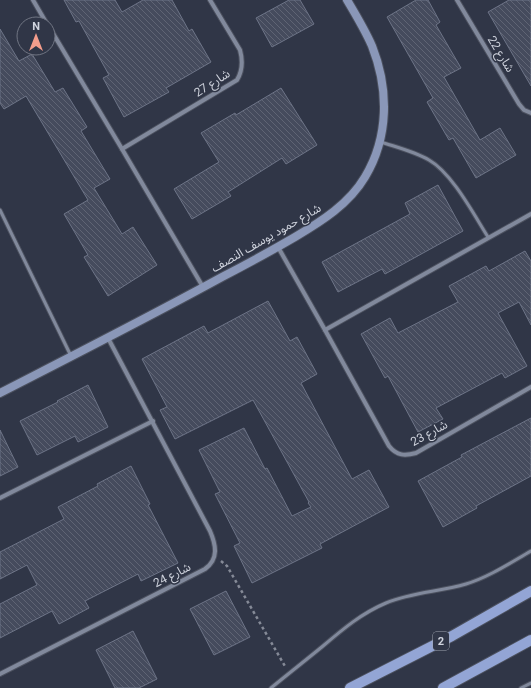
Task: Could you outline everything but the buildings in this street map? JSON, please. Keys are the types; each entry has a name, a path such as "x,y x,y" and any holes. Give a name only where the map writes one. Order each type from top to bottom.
{"main road":[{"name":"2","path":"350,688 452,636 531,591"},
{"path":"443,688 531,640"}],"street":[{"path":"33,0 43,16"},
{"name":"شارع 27","path":"122,149 237,80 242,70 242,57 240,50 210,0"},
{"name":"شارع حمود يوسف النصف","path":"0,393 108,338 278,247 320,222 347,200 357,189 371,167 380,142 385,113 385,100 380,72 372,47 347,0"},
{"name":"شارع 22","path":"457,0 519,104 524,110 531,113"},
{"path":"56,38 203,288"},
{"path":"325,330 531,214"},
{"name":"شارع 23","path":"278,247 389,446 396,453 410,455 531,387"},
{"path":"108,338 153,421 212,536 215,545 215,555"},
{"path":"0,498 153,421"},
{"name":"شارع 24","path":"0,674 205,569 212,563 215,555"}],"lane":[{"path":"380,142 418,155 436,164 462,195 488,238"},
{"path":"0,210 71,356"},
{"path":"271,688 344,628 361,616 387,602 408,595 455,587 480,579 531,551"},
{"path":"521,688 531,683"}],"path":[{"path":"215,555 227,566 290,673"}]}
